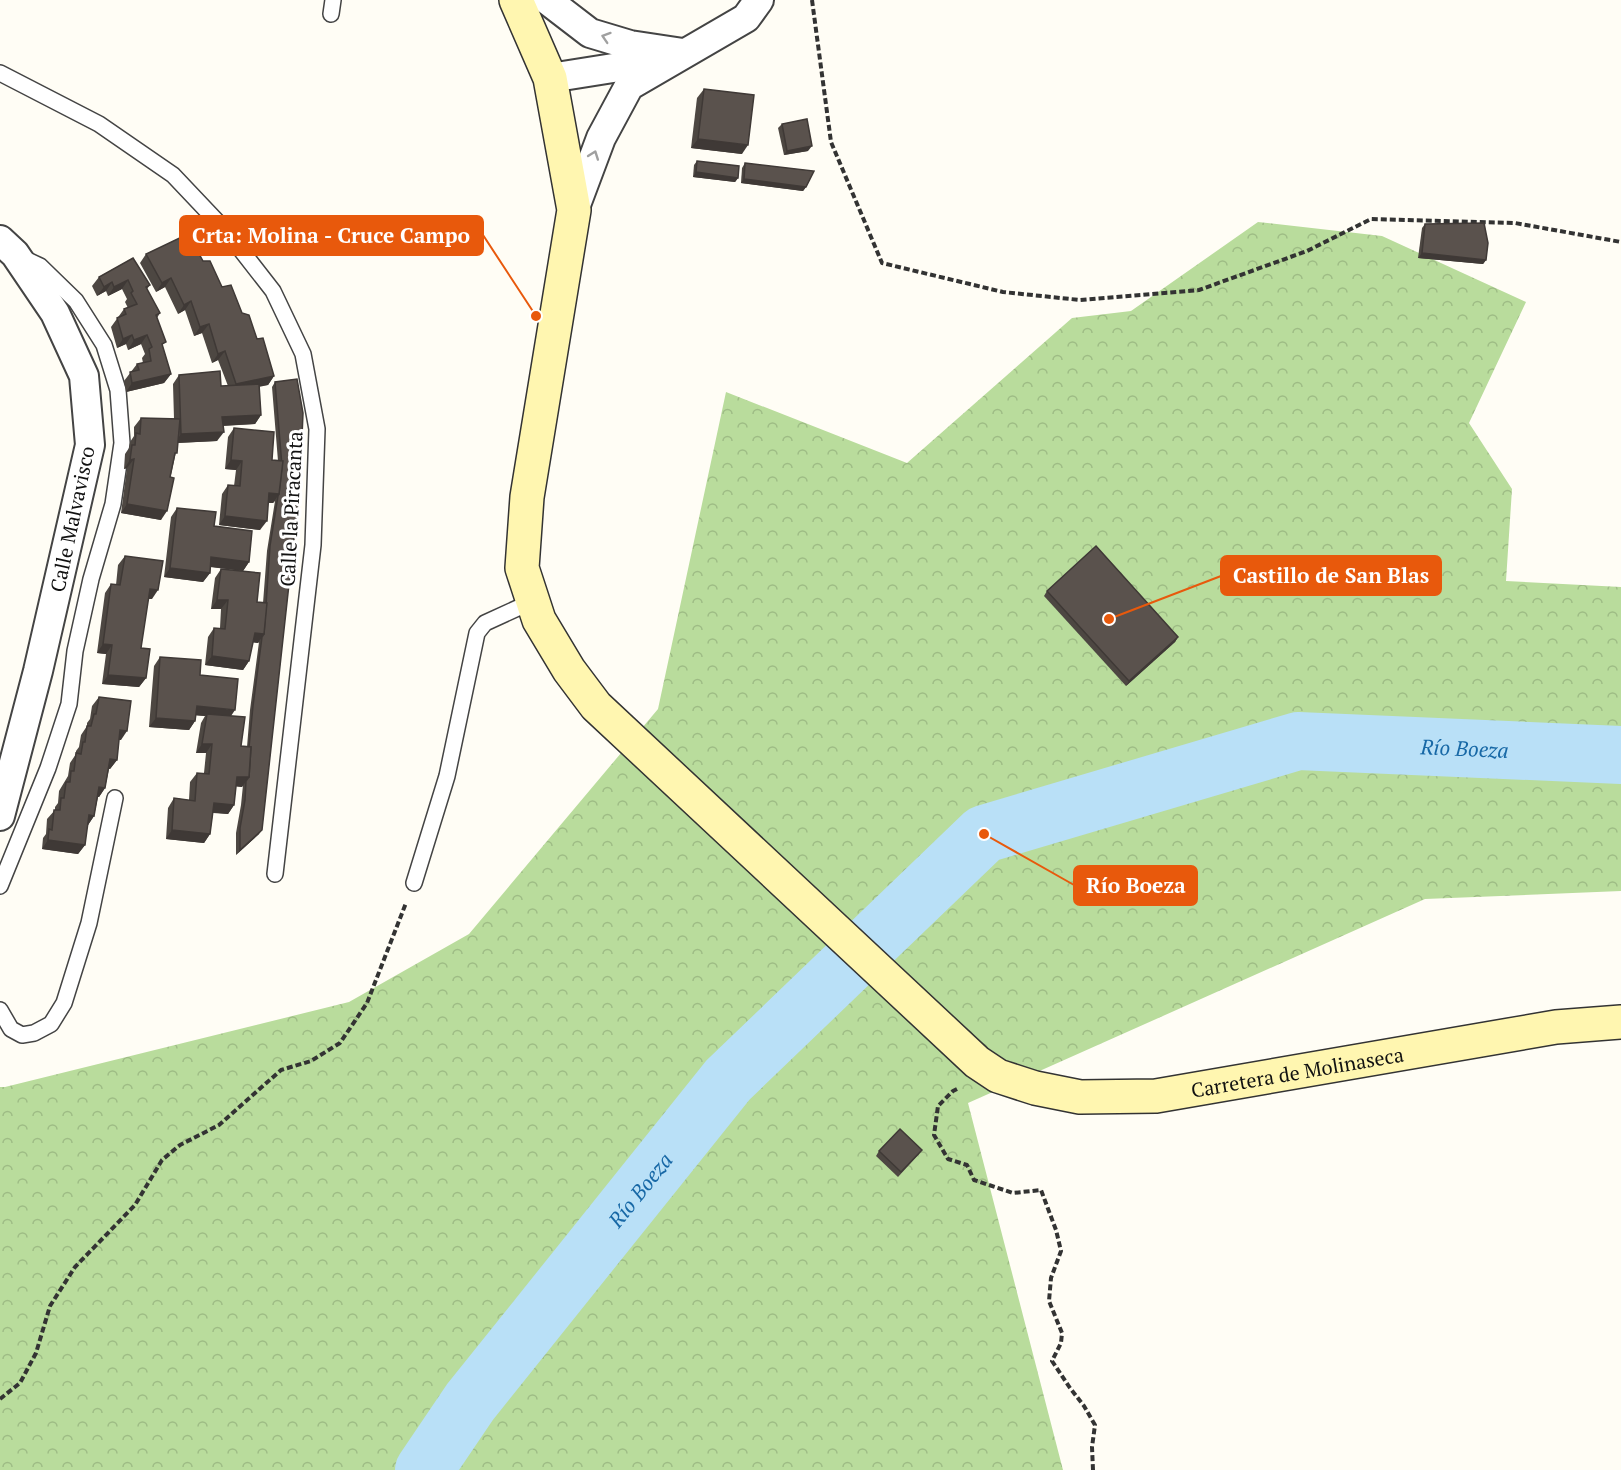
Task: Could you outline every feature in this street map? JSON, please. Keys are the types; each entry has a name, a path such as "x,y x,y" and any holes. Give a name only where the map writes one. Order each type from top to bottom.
{"main road":[{"path":"516,0 550,78 574,210 527,497 522,567 539,620 568,670 596,706 988,1069"},
{"name":"Carretera de Molinaseca","path":"988,1069 1035,1088 1080,1097 1156,1096 1556,1027 1621,1023"}],"street":[{"path":"547,0 590,33 630,45 683,53"},
{"path":"574,210 601,138 629,86 747,18 759,0"},
{"path":"550,78 632,65 683,53"},
{"name":"Calle Malvavisco","path":"0,816 38,671 90,445 84,376 56,313 7,247"}],"lane":[{"name":"Calle la Piracanta","path":"0,73 99,124 173,175 226,232 273,291 303,354 317,429 313,545 275,874"},
{"path":"0,886 48,768 69,704 75,651 91,579 113,504 122,442 118,390 104,345 76,301 40,266 7,247"},
{"path":"414,883 447,776 477,633 485,623 533,601"},
{"path":"0,1010 11,1029 22,1035 34,1034 51,1024 64,1003 89,923 115,798"}],"path":[{"path":"812,0 831,142 882,264 1003,292 1080,300 1199,290 1307,251 1371,219 1515,223 1621,242"},
{"path":"0,1400 20,1383 36,1353 50,1306 75,1267 135,1205 162,1160 180,1145 219,1125 281,1070 311,1060 340,1043 367,1003 414,883"},
{"path":"988,1069 953,1091 938,1106 934,1135 948,1159 967,1165 974,1180 1013,1193 1041,1190 1061,1251 1051,1278 1049,1301 1062,1333 1061,1342 1052,1361 1095,1425 1092,1447 1093,1470"}],"green space":[{"path":"1258,222 1382,236 1526,302 1469,423 1512,489 1506,581 1621,587 1621,891 1425,899 968,1103 1063,1470 0,1470 0,1087 349,1002 469,934 658,709 726,392 907,463 1072,318 1131,311"}],"building":[{"path":"704,89 754,95 748,145 698,139"},
{"path":"807,119 812,146 787,151 782,124"},
{"path":"697,161 739,166 738,178 696,172"},
{"path":"745,163 814,171 806,187 744,179"},
{"path":"1484,223 1488,243 1486,260 1422,253 1425,224"},
{"path":"188,234 203,261 210,261 222,287 231,285 242,313 249,315 257,339 263,338 274,376 236,384 225,351 218,354 209,324 200,327 191,301 184,305 171,278 162,283 146,254"},
{"path":"133,258 150,285 146,287 160,313 156,315 166,342 162,344 171,374 132,383 130,372 139,370 137,364 151,361 149,349 152,347 147,335 134,340 132,335 123,339 117,318 126,314 124,309 137,304 128,280 114,287 112,282 104,287 99,277"},
{"path":"220,371 221,386 259,384 261,415 222,417 224,432 181,434 179,375"},
{"path":"297,379 303,413 300,484 262,830 240,850 240,828 246,781 249,777 253,706 264,634 270,546 282,466 275,382"},
{"path":"141,418 180,419 177,453 175,453 170,477 174,478 167,511 127,504 134,459 130,460 132,445 135,445 136,433 140,434"},
{"path":"234,428 274,432 272,460 283,461 279,494 269,493 267,521 225,516 228,485 240,486 242,461 231,460"},
{"path":"177,508 216,512 214,526 252,531 249,562 211,557 210,573 170,568"},
{"path":"1096,546 1178,637 1129,681 1047,591"},
{"path":"125,556 163,561 158,590 150,589 141,648 150,649 146,678 108,675 112,645 103,644 111,584 120,585"},
{"path":"221,569 260,573 257,602 267,603 264,634 255,633 249,661 212,656 214,628 225,629 228,600 217,600"},
{"path":"160,657 201,660 200,675 238,679 235,710 197,706 195,721 156,718"},
{"path":"99,697 131,701 127,731 120,730 117,760 110,759 105,788 99,787 94,816 89,815 85,845 48,840 49,829 52,830 54,810 60,810 66,782 70,782 71,771 74,771 76,753 81,754 87,726 91,726 94,714 96,714"},
{"path":"207,714 245,717 241,746 251,747 249,777 237,777 234,805 214,803 210,834 172,830 174,798 195,801 197,773 209,774 212,744 202,744"},
{"path":"900,1129 922,1150 901,1172 879,1151"}],"waterway":[{"name":"Río Boeza","path":"424,1470 470,1402 728,1080 984,834 1298,741 1621,755"}],"place":[{"name":"Crta: Molina - Cruce Campo","path":"536,316"},
{"name":"Castillo de San Blas","path":"1109,619"},
{"name":"Río Boeza","path":"984,834"}]}
